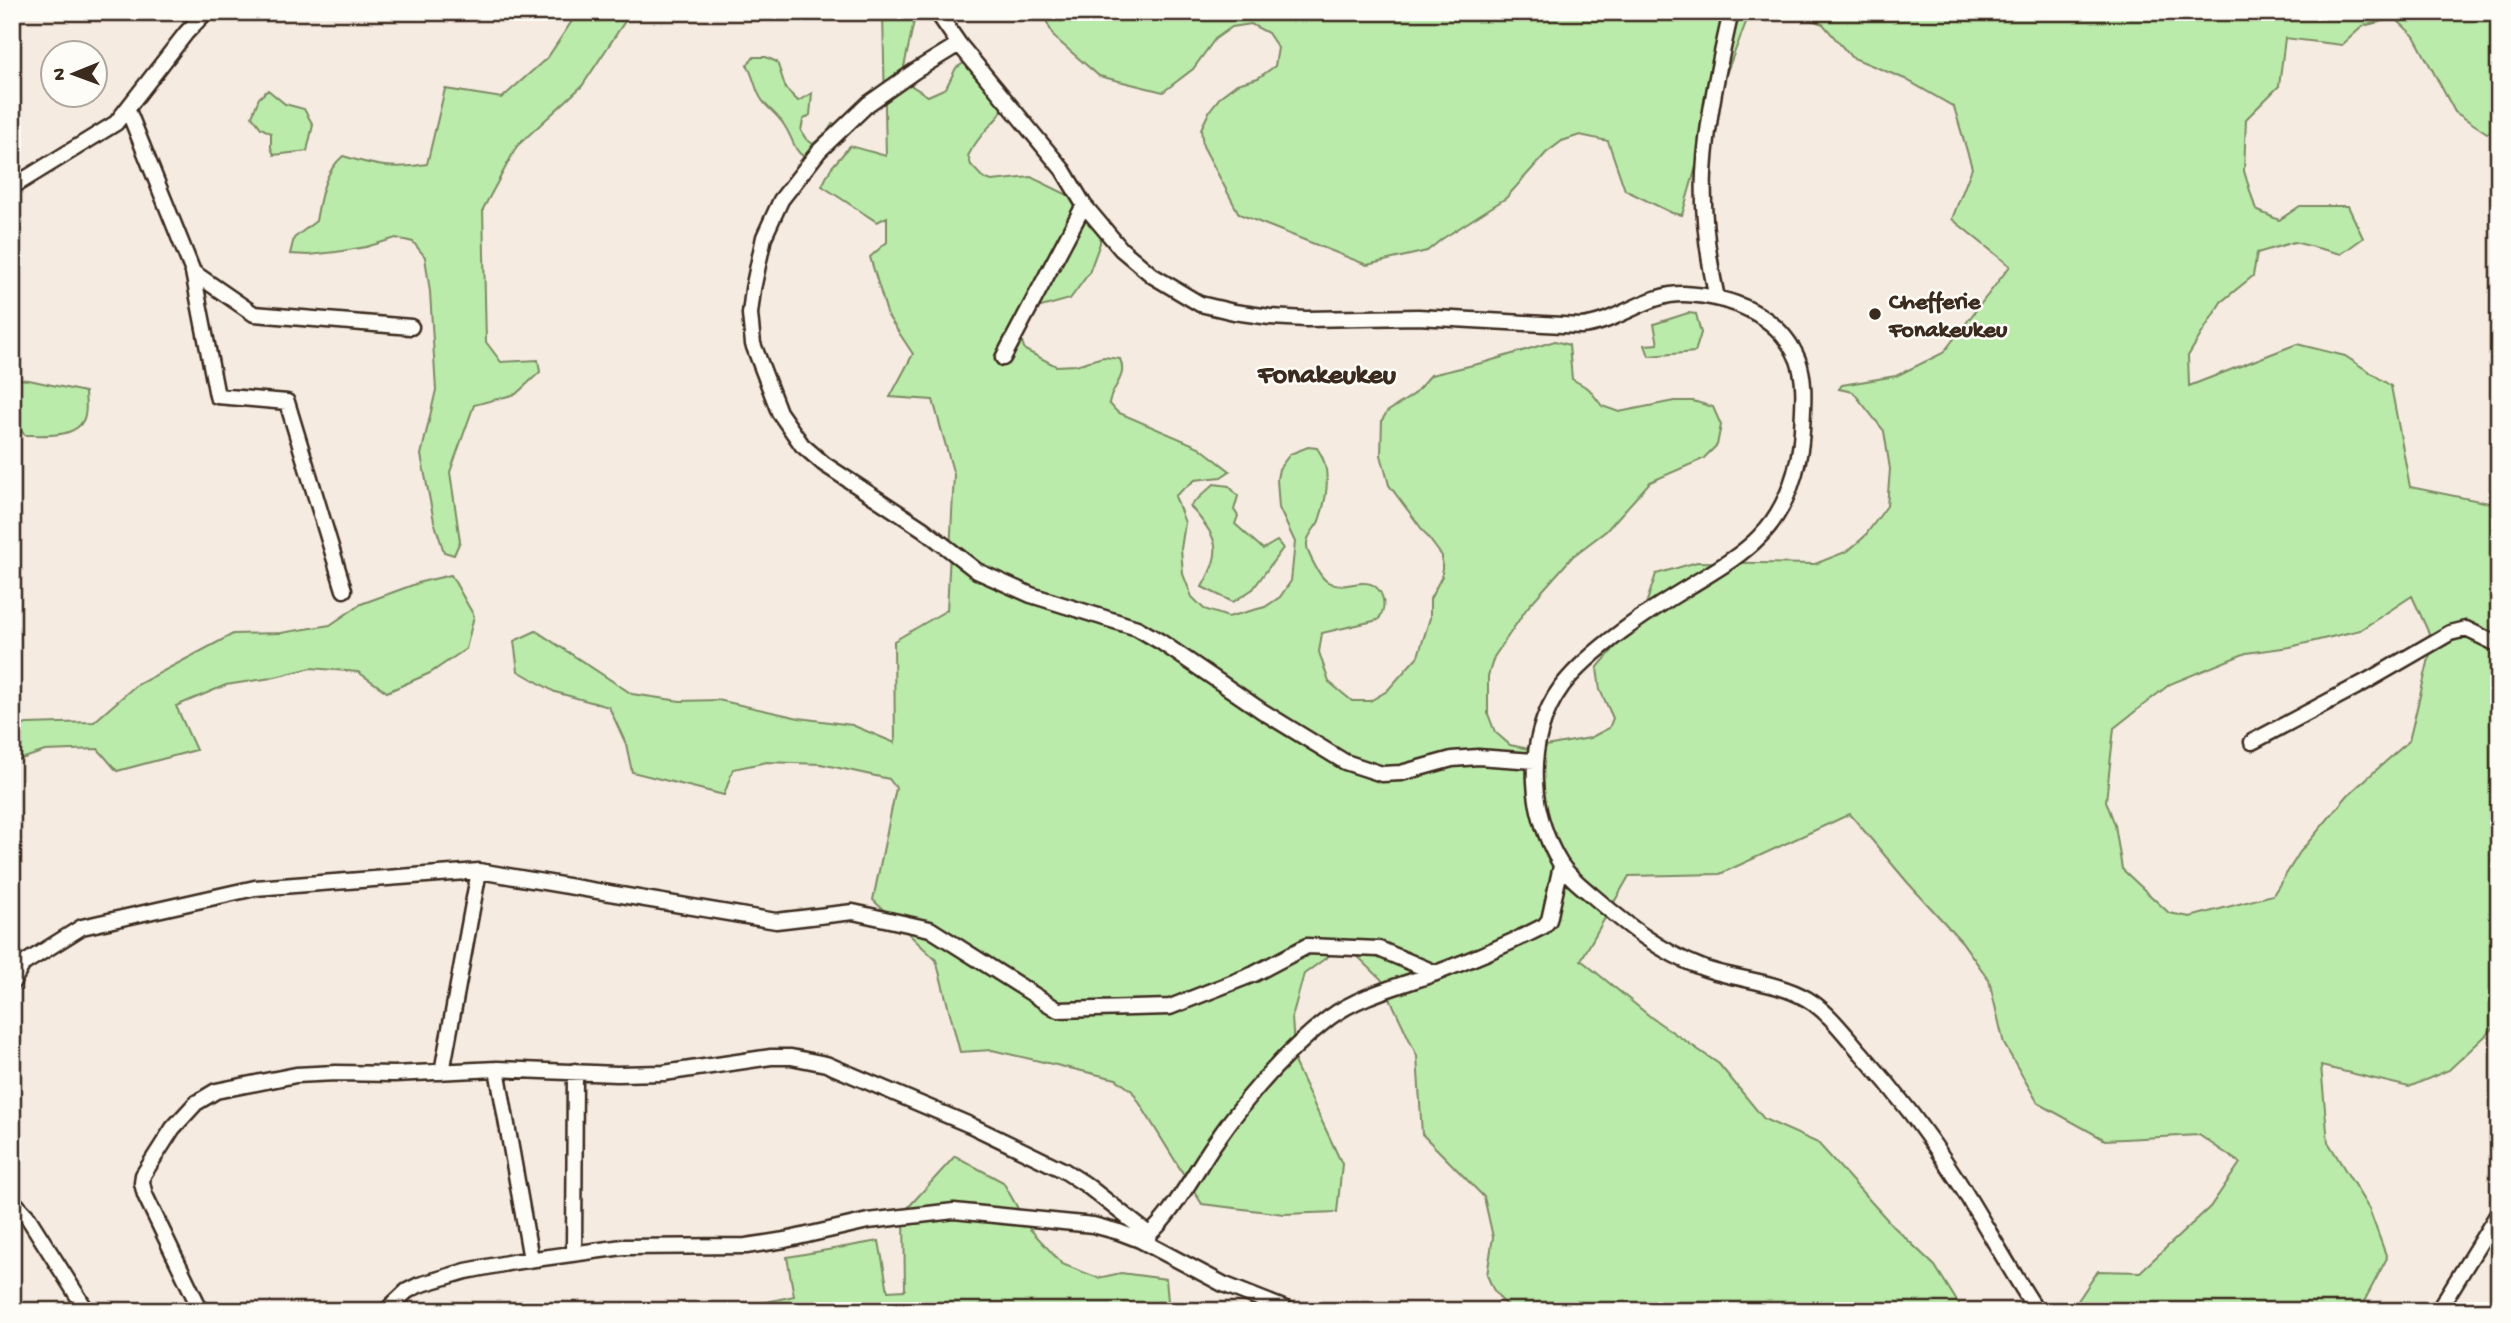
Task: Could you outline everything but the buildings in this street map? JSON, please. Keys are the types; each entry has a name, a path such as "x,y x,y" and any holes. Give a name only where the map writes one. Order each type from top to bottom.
{"street":[{"path":"12,187 107,130 128,110 186,33 206,12"},
{"path":"937,12 959,44 1063,170 1084,205 1121,249 1153,276 1200,304 1234,312 1306,318 1418,317 1581,326 1599,323 1664,296 1679,294 1717,298 1749,308 1763,317 1788,342 1800,365 1803,401 1802,435 1792,482 1768,527 1759,538 1609,643 1564,683 1545,717 1535,761 1535,785 1540,816 1561,866 1636,933 1660,948 1706,969 1793,992 1822,1011 1890,1085 1954,1175 2037,1311"},
{"path":"1717,298 1705,226 1704,174 1720,64 1731,12"},
{"path":"959,44 868,104 819,151 781,200 764,237 750,314 753,344 779,412 802,445 824,464 923,529 977,572 1031,595 1137,628 1262,711 1346,762 1382,774 1401,773 1452,759 1478,757 1535,761"},
{"path":"128,110 193,272 217,396 287,402 344,590"},
{"path":"1003,358 1084,205"},
{"path":"193,272 254,314 411,327"},
{"path":"2252,742 2450,633 2466,629 2499,645"},
{"path":"1145,1238 1180,1196 1237,1112 1291,1052 1329,1018 1351,1004 1502,947 1544,926 1549,920 1561,866"},
{"path":"12,984 23,964 82,927 255,888 479,871 776,921 852,912 930,929 1058,1010 1170,1007 1254,974 1307,946 1379,949 1437,973"},
{"path":"442,1072 479,871"},
{"path":"201,1311 145,1195 142,1183 151,1160 173,1128 196,1103 216,1091 296,1075 497,1069 664,1073 791,1056 826,1064 970,1125 1063,1170 1085,1184 1145,1238 1223,1284 1291,1311"},
{"path":"497,1069 531,1259"},
{"path":"574,1252 575,1072"},
{"path":"12,1200 27,1216 88,1311"},
{"path":"386,1311 407,1291 419,1285 467,1271 531,1259 623,1247 746,1245 785,1240 868,1221 954,1211 1093,1226 1145,1238"},
{"path":"2438,1311 2499,1212"}],"green space":[{"path":"578,12 631,12 582,86 517,146 483,209 486,342 501,362 538,360 540,372 516,394 474,405 450,472 460,541 454,555 444,552 434,521 421,455 436,390 425,257 413,242 396,238 336,252 290,254 294,238 316,221 327,178 343,156 385,166 427,164 445,89 502,98 548,57"},
{"path":"883,12 916,12 904,67 912,86 928,96 946,88 956,68 964,63 983,60 1002,94 1004,104 1001,112 968,156 971,165 983,178 992,181 1031,177 1078,200 1100,232 1100,243 1089,273 1070,299 1023,312 1022,342 1025,350 1056,366 1076,365 1103,357 1120,359 1121,376 1109,403 1117,412 1199,447 1230,471 1221,477 1195,480 1175,496 1185,523 1181,549 1183,574 1192,597 1204,609 1228,617 1265,607 1280,597 1291,581 1295,542 1279,508 1279,469 1290,454 1308,447 1317,448 1325,465 1327,483 1319,521 1307,542 1310,555 1328,582 1338,585 1371,584 1380,592 1383,603 1378,620 1322,633 1319,652 1329,682 1352,701 1370,701 1387,691 1418,656 1430,618 1430,599 1442,576 1442,556 1389,485 1381,455 1382,420 1387,412 1413,395 1431,375 1555,341 1569,345 1572,379 1589,389 1602,406 1619,412 1674,401 1693,401 1713,407 1721,425 1717,445 1703,459 1650,482 1606,531 1573,556 1527,608 1494,657 1488,676 1488,714 1495,732 1510,745 1529,749 1590,738 1609,728 1613,718 1600,690 1597,668 1637,622 1656,574 1697,562 1815,564 1848,551 1864,537 1887,506 1890,469 1884,431 1853,392 1839,389 1842,385 1896,376 1943,353 2010,266 1952,219 1972,168 1954,107 1905,79 1851,57 1823,24 1789,12 2499,12 2499,129 2487,133 2455,112 2414,36 2395,18 2363,26 2342,45 2285,38 2279,86 2246,119 2244,171 2256,210 2279,220 2300,206 2348,206 2363,238 2341,254 2294,242 2257,253 2253,276 2221,302 2188,356 2189,386 2297,344 2345,356 2391,386 2410,487 2499,505 2499,1023 2449,1070 2409,1087 2321,1066 2328,1142 2369,1209 2387,1258 2359,1311 2071,1311 2098,1271 2140,1272 2210,1207 2240,1163 2199,1135 2105,1140 2038,1103 2004,1044 1989,980 1962,942 1850,814 1720,874 1629,876 1581,960 1652,1018 1719,1064 1764,1119 1818,1143 1893,1226 1935,1266 1963,1311 1510,1311 1493,1289 1487,1275 1493,1237 1484,1197 1422,1134 1417,1056 1381,979 1345,944 1304,974 1292,1017 1295,1064 1342,1164 1337,1212 1284,1214 1202,1204 1132,1091 1116,1079 992,1050 960,1052 936,960 873,900 896,788 889,779 821,764 767,762 733,769 724,795 632,772 626,744 609,707 555,692 518,671 514,641 536,631 632,694 680,701 718,700 799,718 852,725 895,743 894,641 947,610 954,475 933,400 890,397 913,354 888,316 870,257 887,242 887,217 877,222 822,186 831,168 850,146 886,156","holes":["2412,596 2433,642 2409,741 2348,795 2300,852 2273,895 2190,917 2169,913 2122,869 2115,825 2106,801 2114,728 2170,684 2246,653 2290,647 2360,630"]},
{"path":"1042,12 1750,12 1713,108 1682,215 1672,213 1625,190 1608,141 1580,135 1562,141 1546,153 1506,198 1427,251 1367,265 1239,214 1203,146 1201,129 1210,110 1221,96 1237,84 1258,78 1275,66 1278,48 1268,33 1251,24 1232,27 1215,39 1193,69 1163,92 1099,76 1054,37"},
{"path":"754,57 766,57 777,62 786,89 798,101 812,93 810,115 803,120 801,131 806,139 813,144 833,123 837,126 826,156 819,162 799,153 782,121 762,100 747,65"},
{"path":"268,90 285,104 304,109 313,125 307,151 274,155 271,133 261,128 252,116 259,98"},
{"path":"1688,313 1696,314 1701,333 1695,352 1649,356 1645,345 1658,344 1654,324"},
{"path":"12,379 85,392 86,412 82,423 69,432 60,434 25,435 12,421"},
{"path":"1214,484 1229,486 1238,496 1234,510 1238,516 1235,524 1263,549 1277,541 1283,548 1253,589 1233,602 1202,587 1213,563 1215,544 1207,527 1190,506"},
{"path":"451,575 474,616 466,649 430,673 387,692 358,672 311,668 226,685 176,706 196,750 117,771 98,749 45,751 12,762 12,728 27,724 94,722 135,686 233,634 281,633 330,625 361,604 421,582"},
{"path":"955,1156 1003,1182 1029,1228 1062,1264 1098,1278 1121,1273 1166,1279 1168,1301 1174,1311 758,1311 761,1303 794,1296 787,1257 879,1241 888,1291 905,1290 904,1212"}],"place":[{"name":"Chefferie Fonakeukeu","path":"1875,314"}],"district":[{"name":"Fonakeukeu","path":"1327,372"}]}
